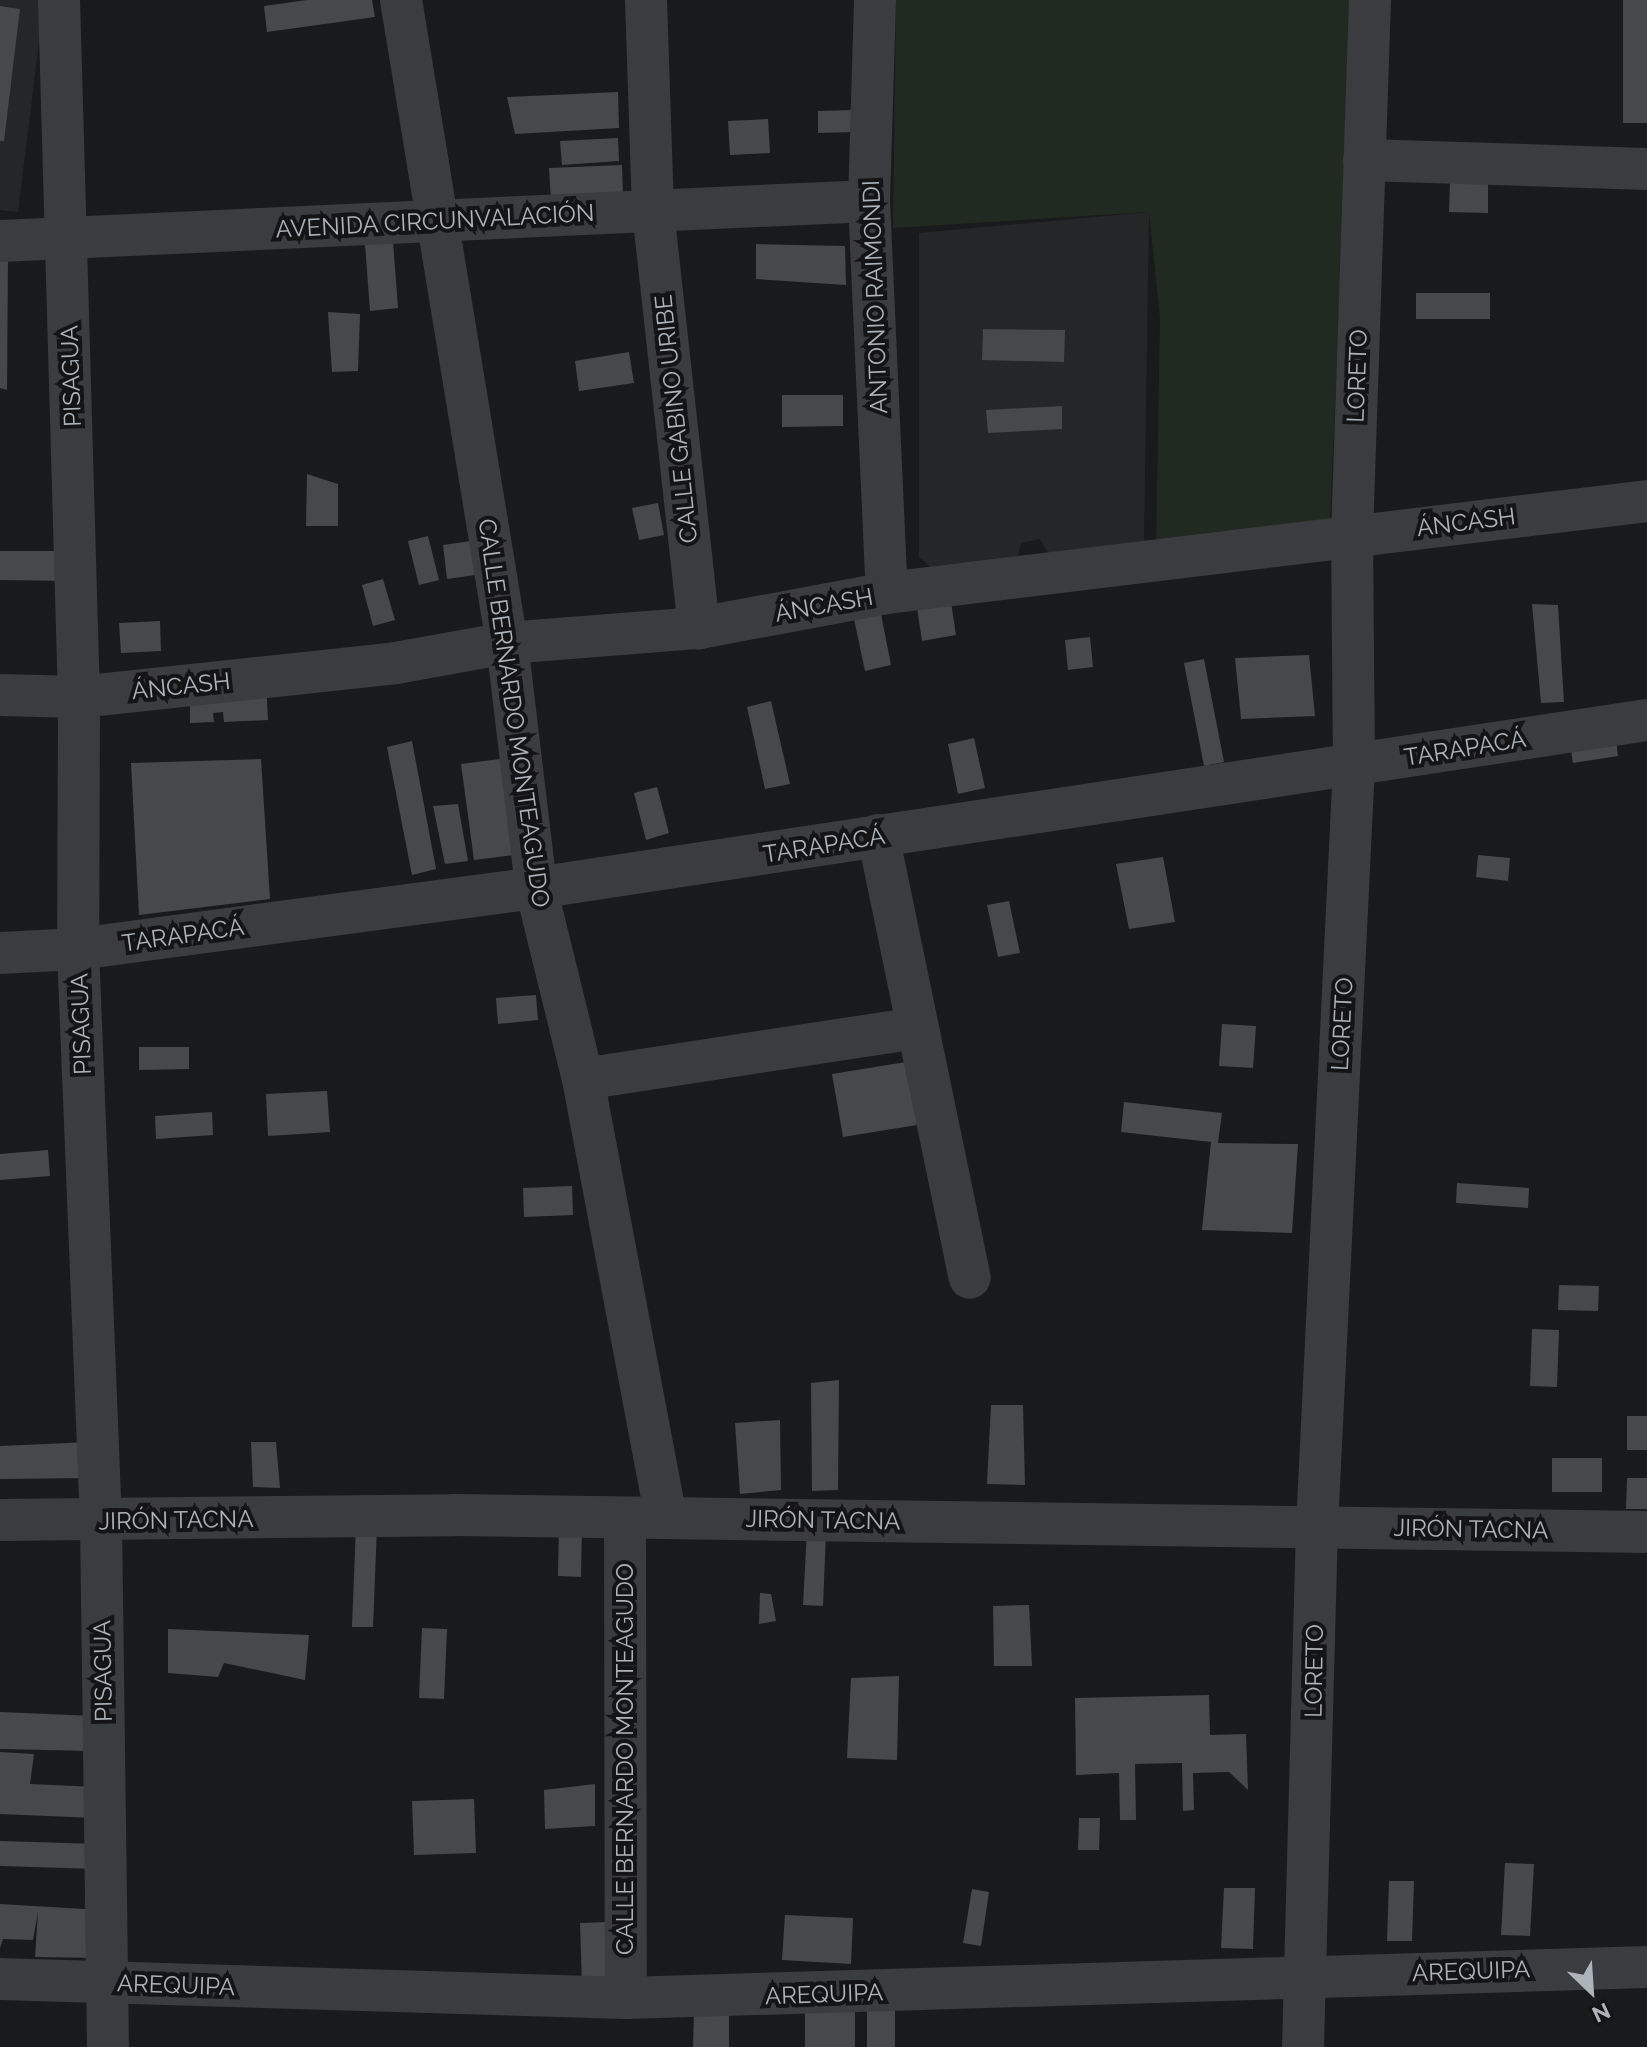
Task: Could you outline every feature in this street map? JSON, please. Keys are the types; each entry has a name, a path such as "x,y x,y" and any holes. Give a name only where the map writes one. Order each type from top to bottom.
{"street":[{"name":"PISAGUA","path":"59,0 79,697 78,949 101,1522 108,2047"},
{"name":"CALLE BERNARDO MONTEAGUDO","path":"401,0 507,643 536,888 583,1079 645,1518 626,1998"},
{"name":"CALLE GABINO URIBE","path":"646,0 653,211 699,628"},
{"name":"ANTONIO RAIMONDI","path":"875,0 869,201 887,593"},
{"name":"LORETO","path":"1303,2047 1308,1977 1317,1527 1354,765 1352,535 1370,0"},
{"path":"1364,160 1647,169"},
{"name":"AVENIDA CIRCUNVALACIÓN","path":"0,241 869,201"},
{"name":"ÁNCASH","path":"0,695 79,697 396,663 507,643 699,628 887,593 1647,501"},
{"name":"TARAPACÁ","path":"0,953 78,949 536,888 1647,720"},
{"path":"878,835 915,1028 970,1278"},
{"path":"583,1079 915,1028"},
{"name":"JIRÓN TACNA","path":"0,1520 101,1522 454,1515 1647,1532"},
{"name":"AREQUIPA","path":"0,1979 626,1998 1647,1967"}],"shaded area":[{"path":"0,0 44,0 18,212 0,210"},
{"path":"896,0 1352,0 1330,521 1156,547 1160,318 1149,212 893,228"},
{"path":"1149,212 1144,541 1049,555 1040,539 1021,543 1017,561 936,572 919,557 919,233"}],"building":[{"path":"307,0 372,0 375,17 267,32 264,6"},
{"path":"1623,0 1647,0 1647,123 1623,123"},
{"path":"0,6 20,9 4,141 0,141"},
{"path":"618,92 619,128 515,134 507,97"},
{"path":"854,110 854,132 818,133 818,111"},
{"path":"768,119 770,153 730,155 728,121"},
{"path":"618,138 619,161 562,165 560,141"},
{"path":"622,165 623,197 551,200 549,168"},
{"path":"1450,178 1488,178 1488,213 1449,212"},
{"path":"392,228 398,308 370,311 364,231"},
{"path":"756,244 845,246 846,285 756,279"},
{"path":"0,254 8,254 7,390 0,388"},
{"path":"1416,293 1490,293 1490,319 1416,319"},
{"path":"328,312 360,314 358,371 332,372"},
{"path":"983,329 1065,330 1064,362 982,360"},
{"path":"629,352 634,383 579,391 575,361"},
{"path":"782,395 843,395 843,426 782,427"},
{"path":"1062,406 1062,429 988,433 986,410"},
{"path":"307,474 338,484 338,526 306,526"},
{"path":"658,503 664,535 639,540 632,508"},
{"path":"428,536 439,580 419,585 408,541"},
{"path":"471,541 475,575 447,579 443,545"},
{"path":"0,551 74,551 73,581 0,580"},
{"path":"383,579 395,620 373,626 362,585"},
{"path":"950,596 956,635 922,641 916,601"},
{"path":"1532,604 1558,605 1564,702 1541,703"},
{"path":"880,609 891,665 865,671 853,614"},
{"path":"160,621 161,651 121,653 119,623"},
{"path":"1090,637 1093,667 1068,670 1065,640"},
{"path":"1309,655 1315,716 1241,719 1235,658"},
{"path":"1204,659 1224,762 1204,766 1184,663"},
{"path":"266,682 268,720 224,722 223,712 213,713 214,722 190,723 190,692"},
{"path":"771,701 790,784 765,789 747,707"},
{"path":"1615,731 1618,756 1573,763 1569,738"},
{"path":"974,738 985,788 958,794 948,744"},
{"path":"412,741 436,869 412,875 387,747"},
{"path":"261,759 270,899 139,915 131,763"},
{"path":"500,759 514,855 474,860 461,764"},
{"path":"657,787 669,833 646,840 634,793"},
{"path":"458,804 468,861 445,864 433,806"},
{"path":"1478,855 1510,858 1508,881 1476,877"},
{"path":"1163,857 1175,922 1129,929 1116,864"},
{"path":"1009,901 1020,953 998,957 987,905"},
{"path":"536,995 538,1020 498,1024 496,998"},
{"path":"1222,1024 1256,1026 1253,1068 1219,1066"},
{"path":"139,1047 189,1047 189,1069 139,1070"},
{"path":"906,1062 917,1125 843,1137 832,1074"},
{"path":"327,1091 330,1132 268,1136 266,1094"},
{"path":"1124,1102 1222,1113 1218,1143 1298,1144 1292,1233 1202,1230 1211,1142 1121,1132"},
{"path":"212,1112 213,1135 156,1139 155,1116"},
{"path":"48,1150 50,1176 0,1180 0,1154"},
{"path":"1457,1183 1529,1188 1528,1208 1456,1203"},
{"path":"572,1186 573,1215 524,1217 523,1188"},
{"path":"1559,1285 1599,1286 1598,1311 1558,1310"},
{"path":"1532,1329 1559,1330 1557,1387 1530,1386"},
{"path":"839,1380 838,1490 812,1491 811,1383"},
{"path":"991,1405 1023,1405 1025,1485 987,1484"},
{"path":"1627,1416 1647,1416 1647,1450 1627,1450"},
{"path":"780,1420 781,1490 740,1494 735,1423"},
{"path":"90,1442 91,1478 0,1479 0,1446"},
{"path":"251,1442 276,1442 280,1488 253,1487"},
{"path":"1552,1458 1602,1458 1602,1492 1552,1492"},
{"path":"1627,1478 1647,1478 1647,1509 1626,1509"},
{"path":"559,1523 582,1524 581,1577 558,1576"},
{"path":"356,1525 377,1526 373,1627 352,1627"},
{"path":"807,1531 826,1532 823,1606 803,1605"},
{"path":"760,1593 771,1594 776,1621 759,1624"},
{"path":"1029,1605 1032,1666 994,1666 993,1606"},
{"path":"422,1628 447,1629 444,1699 419,1698"},
{"path":"168,1629 309,1635 305,1680 224,1663 218,1677 168,1673"},
{"path":"899,1676 897,1760 847,1758 851,1678"},
{"path":"1209,1695 1210,1735 1246,1734 1248,1790 1229,1772 1193,1773 1194,1810 1183,1811 1182,1763 1135,1764 1136,1820 1120,1820 1119,1773 1076,1775 1075,1698"},
{"path":"0,1712 94,1716 92,1751 0,1749"},
{"path":"0,1752 34,1754 30,1784 97,1787 95,1818 0,1814"},
{"path":"595,1784 595,1826 545,1829 544,1790"},
{"path":"474,1799 476,1853 414,1855 412,1801"},
{"path":"1079,1818 1100,1818 1099,1850 1078,1850"},
{"path":"0,1841 99,1844 98,1869 0,1866"},
{"path":"1505,1863 1534,1864 1530,1936 1501,1935"},
{"path":"1389,1881 1414,1881 1412,1941 1387,1941"},
{"path":"1224,1888 1255,1888 1253,1949 1221,1948"},
{"path":"972,1889 989,1892 981,1946 963,1943"},
{"path":"0,1904 101,1910 100,1958 35,1957 38,1912 33,1940 3,1939 0,1948"},
{"path":"785,1915 853,1918 851,1964 782,1960"},
{"path":"607,1922 608,1985 582,1986 580,1923"},
{"path":"867,1999 895,1999 895,2047 867,2047"},
{"path":"855,2003 855,2047 805,2047 805,2004"},
{"path":"729,2011 729,2047 693,2047 694,2013"}]}
